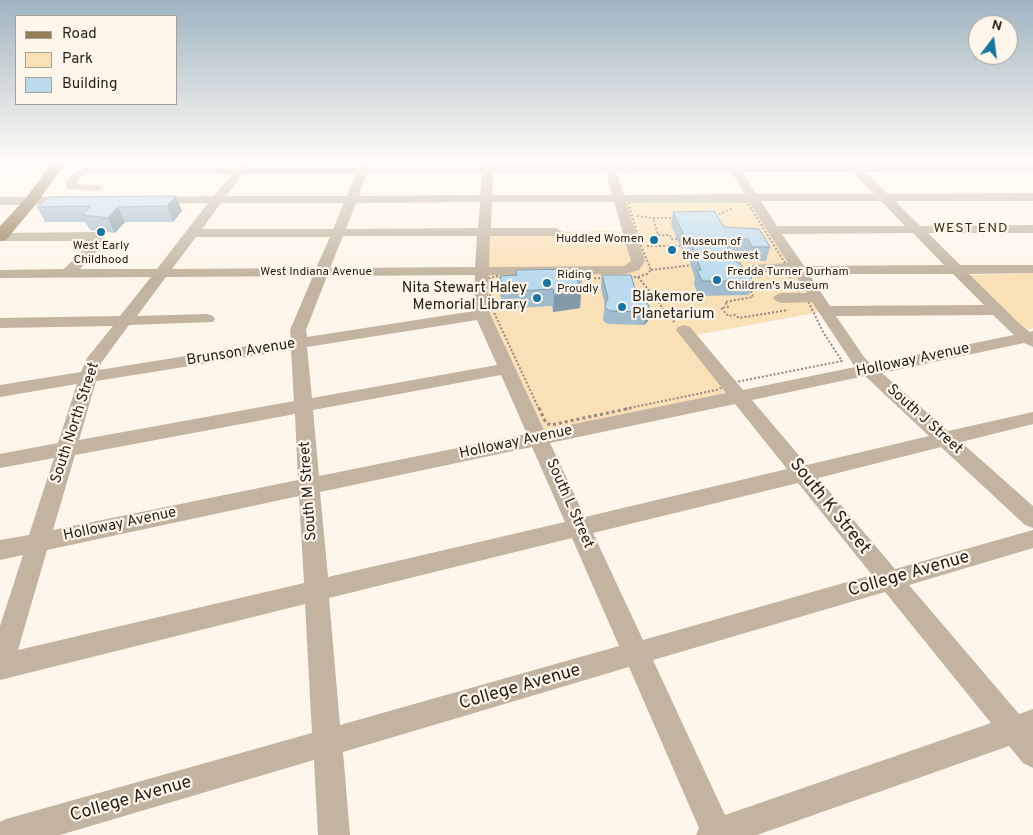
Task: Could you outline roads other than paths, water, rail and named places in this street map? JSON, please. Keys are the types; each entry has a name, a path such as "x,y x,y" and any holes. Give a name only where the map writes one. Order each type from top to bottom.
{"main road":[{"path":"0,237 31,201"}],"street":[{"path":"0,201 83,200"},
{"path":"140,200 356,200"},
{"name":"South North Street","path":"0,667 93,362 217,200"},
{"name":"South M Street","path":"334,835 298,330 352,200"},
{"name":"South L Street","path":"486,200 480,305 482,314 637,654 715,834"},
{"name":"West Indiana Avenue","path":"0,274 619,271 632,268 638,261 637,246 620,200"},
{"name":"South J Street","path":"753,200 773,230 811,302 858,361 1033,519"},
{"path":"887,200 998,310 1031,339"},
{"path":"1021,200 1033,208"},
{"path":"773,230 1033,230"},
{"path":"192,233 556,232"},
{"path":"0,237 31,237 20,247 94,246 67,274"},
{"path":"759,274 756,268 1033,269"},
{"path":"784,302 998,310"},
{"name":"Brunson Avenue","path":"0,392 482,314"},
{"path":"0,323 207,319"},
{"name":"South K Street","path":"684,330 890,581 1024,727 1033,752"},
{"name":"Holloway Avenue","path":"0,550 539,438 734,391 869,370 1031,339"},
{"path":"0,461 507,369"},
{"path":"0,667 1033,418"},
{"name":"College Avenue","path":"6,835 1033,539"},
{"path":"715,834 1024,727"}],"place":[{"name":"West Early Childhood","path":"101,232"},
{"name":"Huddled Women","path":"654,240"},
{"name":"Museum of the Southwest","path":"672,250"},
{"name":"Fredda Turner Durham Children's Museum","path":"717,280"},
{"name":"Riding Proudly","path":"547,283"},
{"name":"Nita Stewart Haley Memorial Library","path":"537,298"},
{"name":"Blakemore Planetarium","path":"622,307"}],"district":[{"name":"WEST END","path":"971,229"}]}
